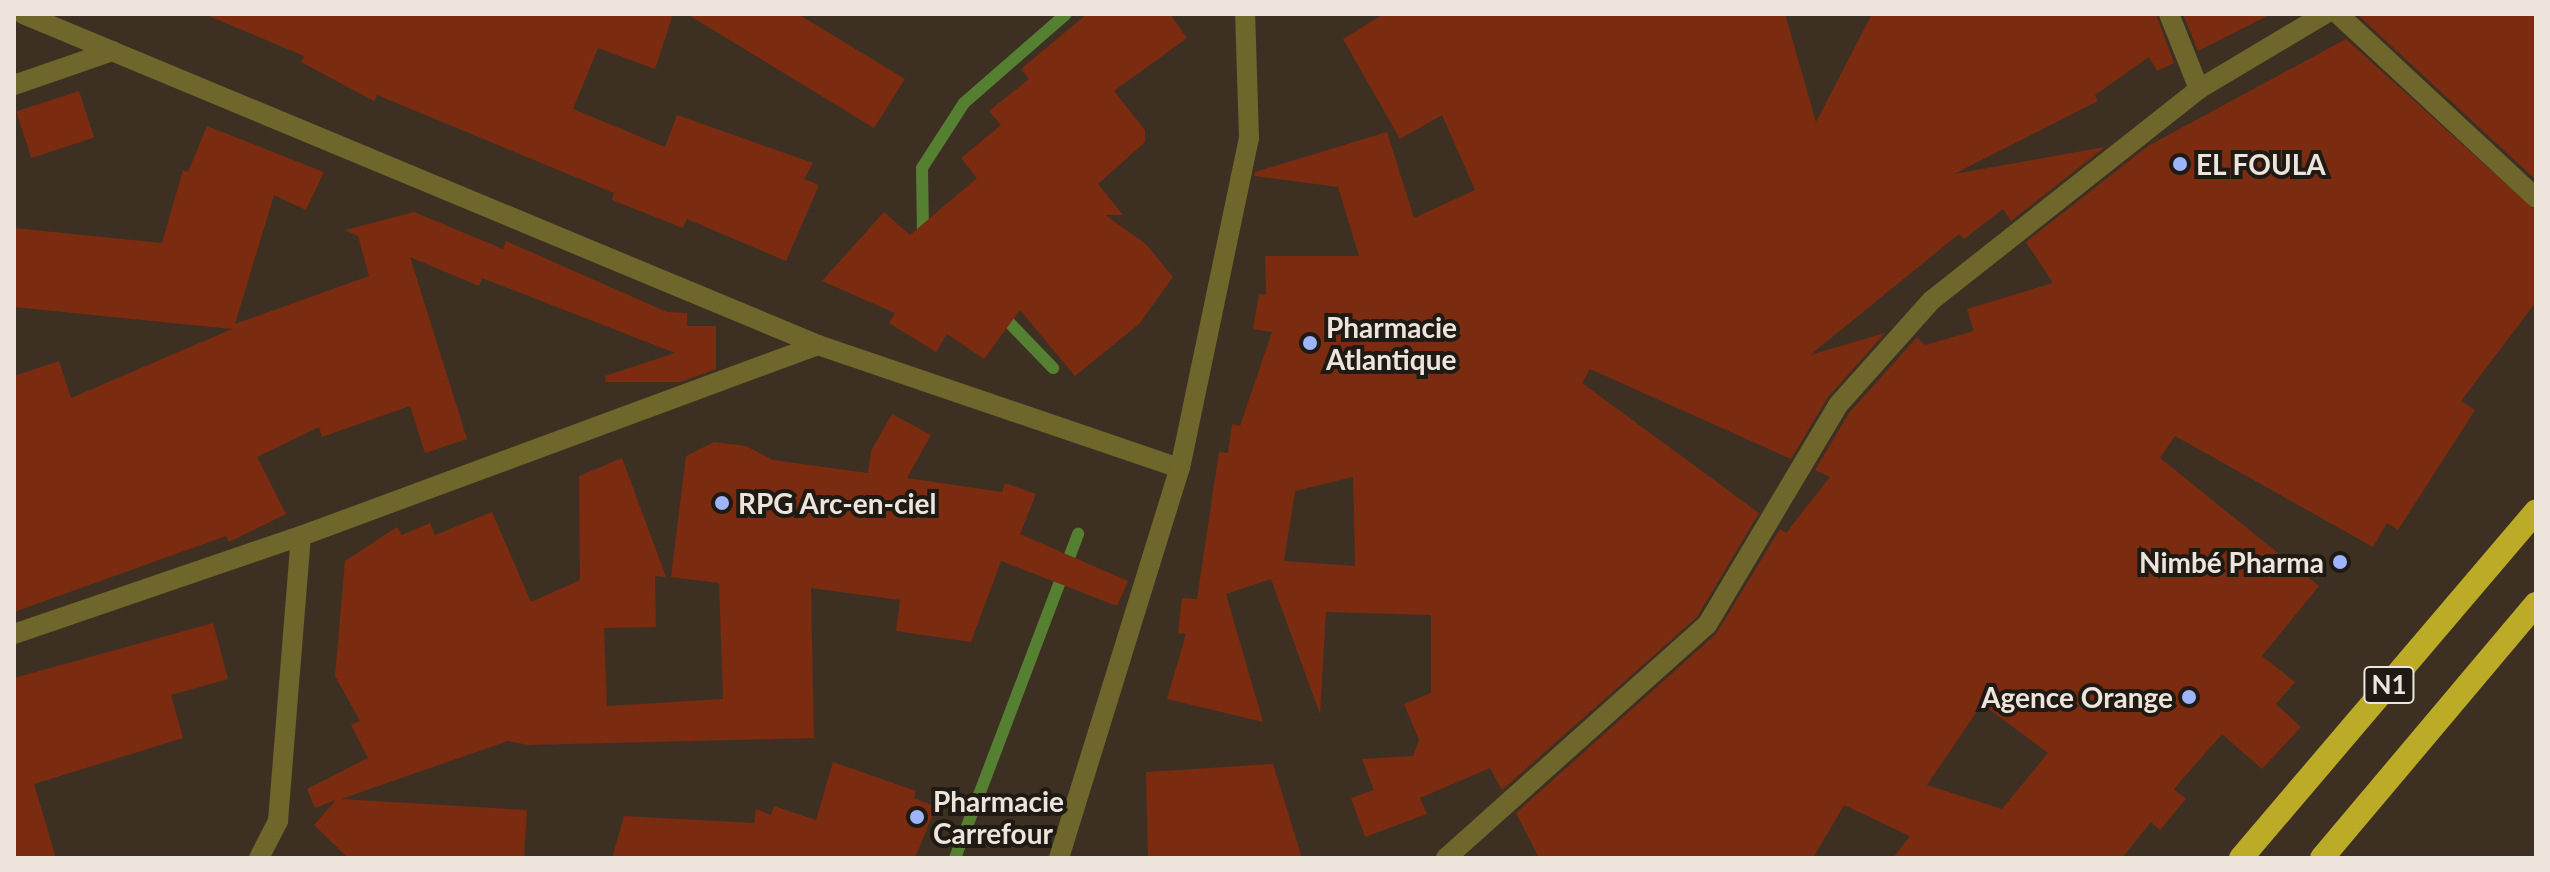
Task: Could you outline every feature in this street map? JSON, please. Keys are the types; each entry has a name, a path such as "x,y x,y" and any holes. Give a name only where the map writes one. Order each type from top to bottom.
{"highway":[{"name":"N1","path":"2241,858 2536,511"},
{"name":"N1","path":"2322,858 2536,604"}],"street":[{"path":"23,14 818,345 1180,468"},
{"path":"2169,14 2199,89"},
{"path":"1446,858 1707,625 1838,405 1932,300 2199,89 2325,14"},
{"path":"2338,14 2536,198"},
{"path":"1059,858 1180,468 1249,138 1249,16"},
{"path":"14,85 112,51"},
{"path":"14,634 301,536 818,345"},
{"path":"259,858 278,821 301,536"}],"building":[{"path":"204,14 673,14 655,69 598,48 573,109 665,147 677,115 813,163 804,179 819,185 786,261 687,219 683,228 612,200 614,193 377,95 374,101 301,62 304,56"},
{"path":"687,14 798,14 905,79 874,128"},
{"path":"1087,14 1170,14 1187,38 1114,91 1145,130 1145,142 1098,184 1123,215 1105,215 1146,244 1173,277 1139,324 1075,376 1020,310 984,359 947,334 936,352 889,323 895,313 822,281 884,212 910,235 977,178 961,158 1001,125 989,111 1029,79 1021,69"},
{"path":"1384,14 1785,14 1816,122 1872,14 2156,14 2174,63 2157,71 2149,57 2095,95 2098,101 1954,174 2105,147 2011,221 2003,209 1964,239 1959,234 1810,355 1885,333 1828,397 1791,459 1590,369 1582,383 1759,513 1697,617 1502,790 1490,768 1420,798 1427,814 1365,837 1351,798 1374,790 1362,759 1413,756 1419,740 1404,704 1431,693 1431,615 1326,612 1320,714 1271,579 1226,594 1263,722 1167,699 1186,634 1178,633 1182,598 1197,599 1219,452 1228,453 1232,424 1240,426 1272,332 1253,329 1259,294 1266,295 1265,256 1359,256 1338,187 1254,176 1255,172 1387,132 1414,218 1475,190 1442,115 1400,139 1343,39","holes":["1353,477 1355,566 1284,561 1295,491"]},
{"path":"2183,14 2271,14 2198,51"},
{"path":"2357,14 2536,14 2536,180"},
{"path":"2346,39 2536,211 2536,302 2461,401 2475,410 2398,530 2387,523 2373,547 2175,436 2160,458 2319,586 2262,656 2295,682 2276,704 2301,727 2262,769 2222,734 2174,789 2186,799 2160,830 2151,822 2122,858 1893,858 1910,836 1844,805 1813,858 1539,858 1516,813 1716,634 1780,529 1786,533 1830,477 1815,470 1849,413 1917,337 1925,345 1974,331 1967,309 2053,283 2026,242 2148,146","holes":["1982,704 2048,753 2002,809 1927,785"]},
{"path":"79,91 94,138 31,158 16,111"},
{"path":"207,126 324,172 306,210 274,195 235,324 369,276 358,236 345,230 414,212 503,249 506,241 667,312 687,313 687,326 716,326 716,369 680,382 606,382 605,376 675,353 482,278 479,286 410,257 467,439 425,453 410,406 322,437 319,427 257,457 286,514 229,542 226,536 14,612 14,376 59,361 71,398 232,329 14,307 14,228 162,243 183,170 188,172"},
{"path":"892,414 931,435 907,478 1002,492 1005,483 1036,494 1020,534 1128,581 1117,606 1001,561 971,642 896,631 900,600 811,588 814,738 528,745 508,741 341,799 527,810 524,858 348,858 314,825 336,800 315,808 307,789 368,758 351,725 360,721 335,676 345,561 397,527 402,535 430,523 435,535 492,512 531,602 580,580 579,476 622,458 666,577 655,576 656,627 604,628 607,706 723,699 719,583 671,577 686,456 714,442 746,446 773,460 868,473 871,451"},
{"path":"213,623 228,679 171,695 183,738 34,784 56,858 14,858 14,678"},
{"path":"833,762 916,791 914,798 936,807 915,858 612,858 624,816 754,823 756,809 771,815 774,806 816,820"},
{"path":"1273,764 1302,858 1148,858 1146,772"}],"waterway":[{"path":"928,238 923,233 922,168 964,103 1066,14"},
{"path":"999,312 1053,368"},
{"path":"955,858 1078,534"}],"place":[{"name":"EL FOULA","path":"2180,164"},
{"name":"Pharmacie Atlantique","path":"1310,343"},
{"name":"RPG Arc-en-ciel","path":"722,503"},
{"name":"Nimbé Pharma","path":"2340,562"},
{"name":"Agence Orange","path":"2189,697"},
{"name":"Pharmacie Carrefour","path":"917,817"}]}
